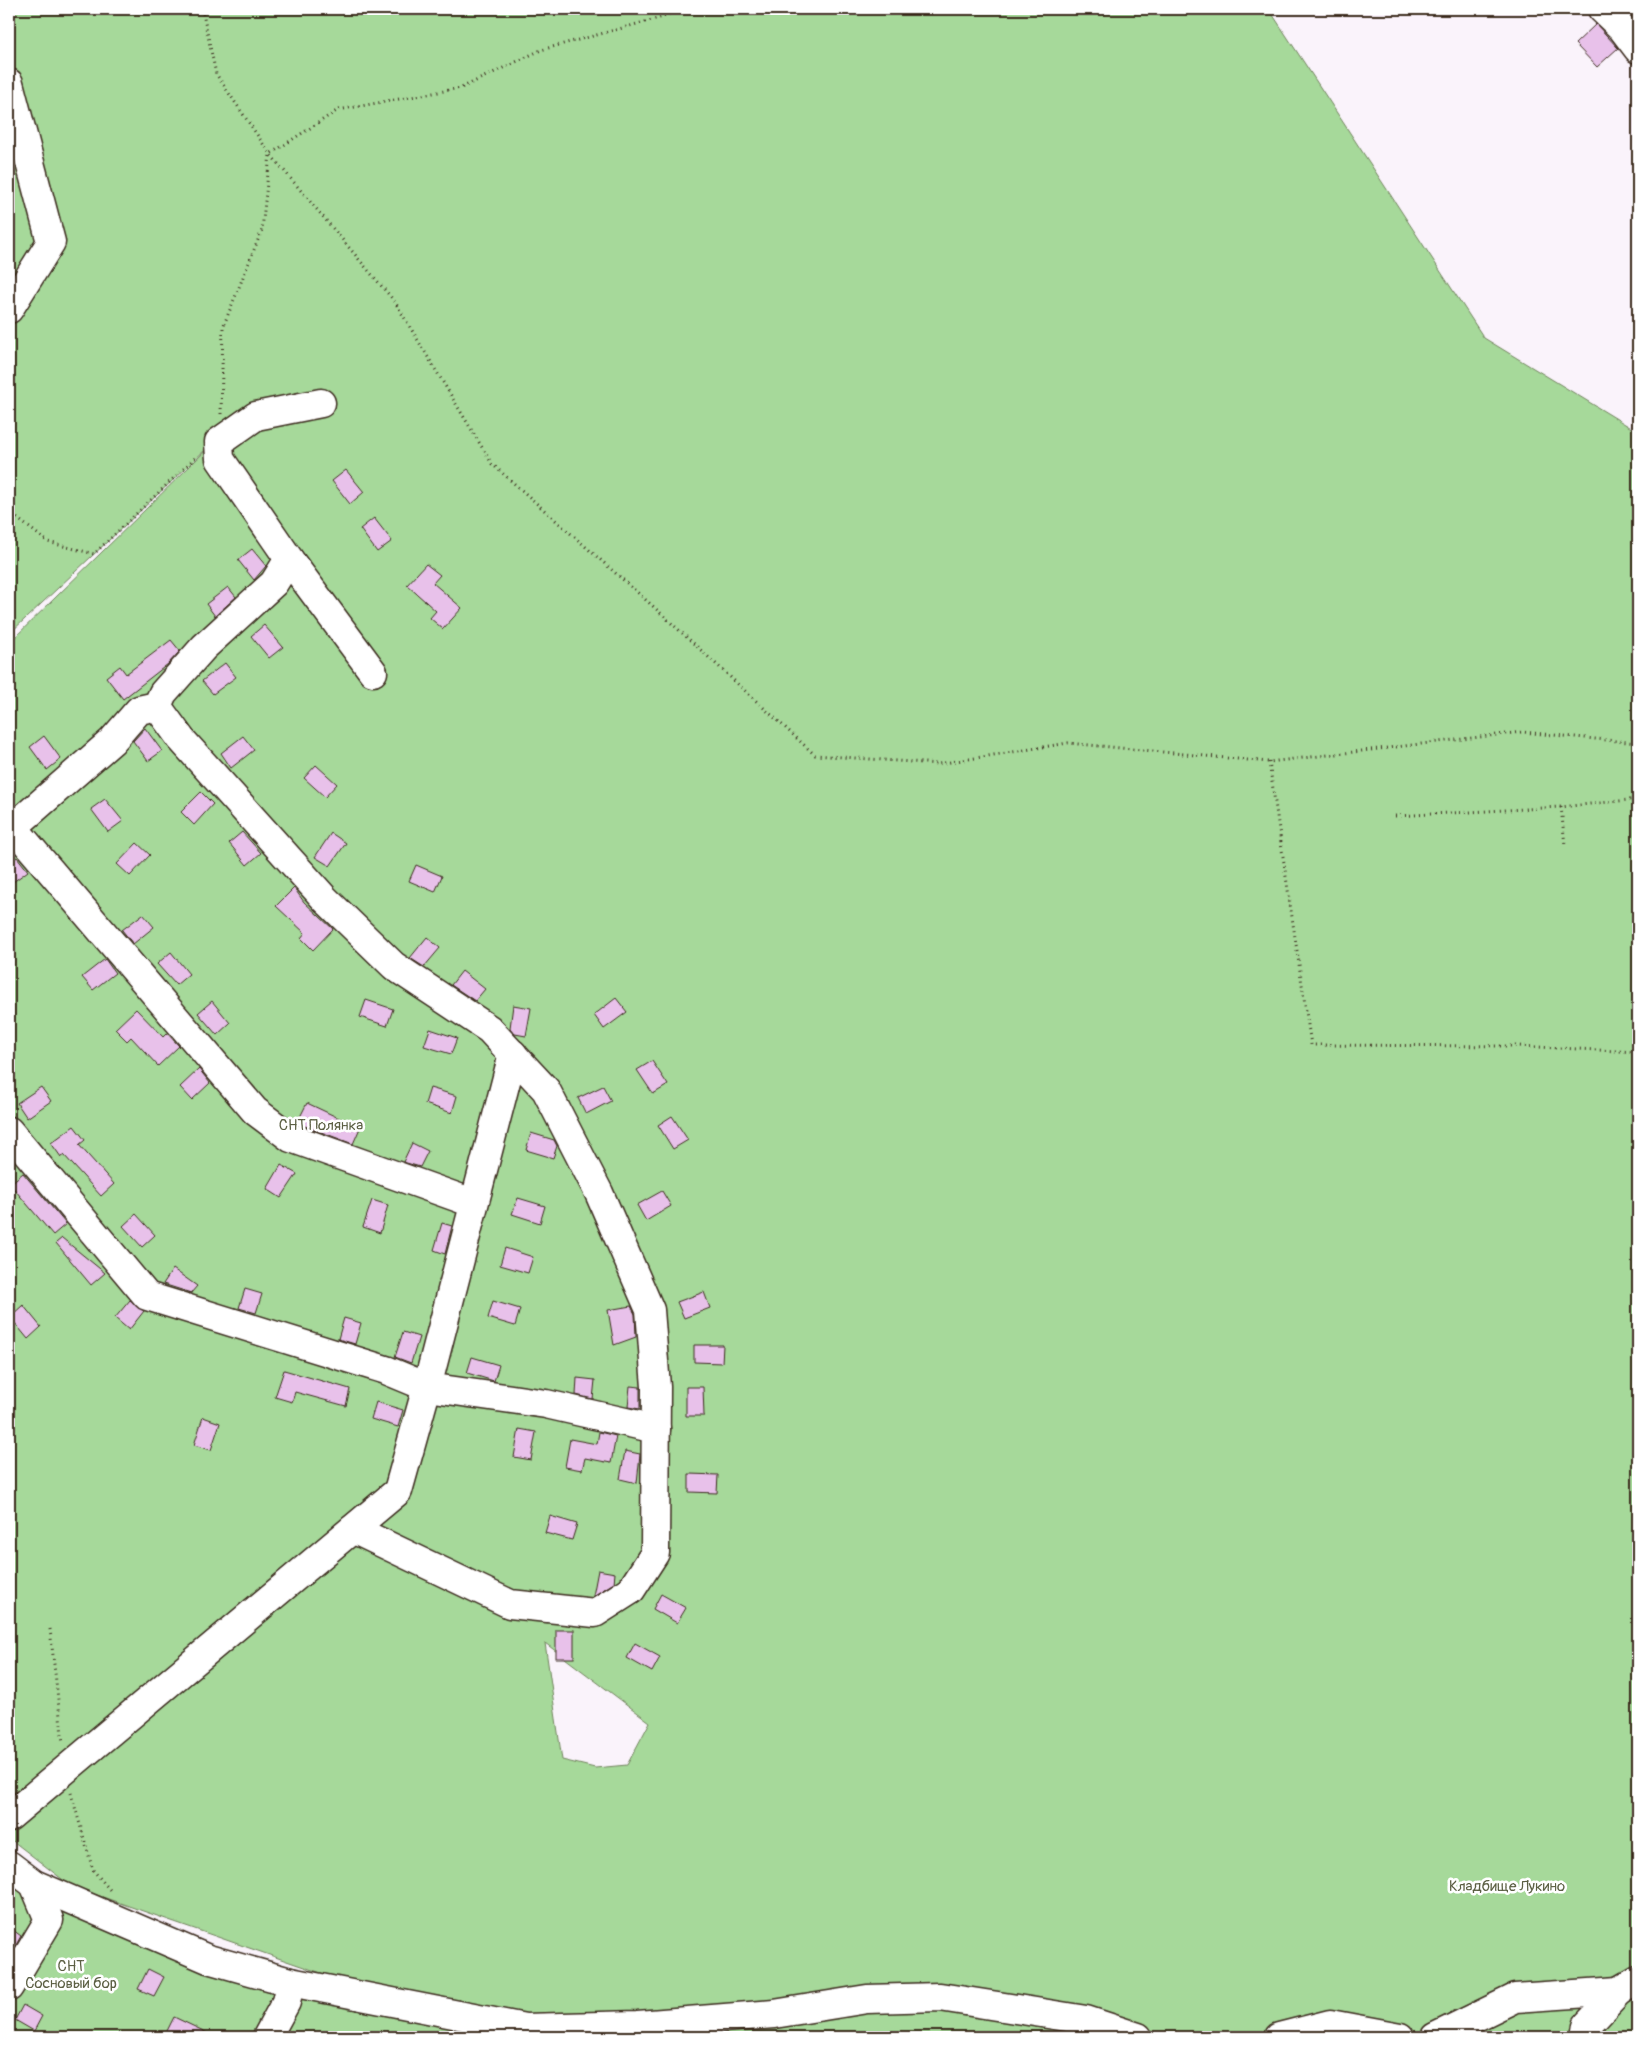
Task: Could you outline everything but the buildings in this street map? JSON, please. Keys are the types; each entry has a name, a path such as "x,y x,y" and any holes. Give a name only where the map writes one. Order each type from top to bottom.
{"street":[{"path":"1602,9 1622,28 1638,49"},
{"path":"9,84 50,242 9,309"},
{"path":"321,403 256,416 219,442 220,459 288,559 373,672"},
{"path":"157,706 163,692 204,647 274,583 288,559"},
{"path":"157,706 139,710 112,741 11,829 255,1111 291,1138 473,1202"},
{"path":"157,706 181,739 325,898 394,966 489,1029 546,1090 599,1193 650,1310 656,1387 655,1553 631,1590 594,1612 510,1604 352,1529"},
{"path":"9,1816 398,1492 513,1054"},
{"path":"9,1131 147,1296 386,1370 427,1387 546,1404 656,1429"},
{"path":"9,1865 34,1884 208,1959 290,1982 524,2028 638,2026 774,2014 866,1999 940,1997 1086,2020 1138,2037"},
{"path":"9,1987 49,1920 34,1884"},
{"path":"266,2037 286,2002 290,1982"},
{"path":"1435,2037 1515,1998 1629,1986"},
{"path":"1585,2037 1587,2025 1629,1986"},
{"path":"1279,2037 1330,2024 1400,2037"}],"path":[{"path":"202,9 216,74 270,154 395,302 492,464 815,755 938,764 1068,744 1269,762 1522,732 1638,743"},
{"path":"270,154 338,110 461,88 541,50 663,17 679,9"},
{"path":"9,512 48,542 94,554 213,441 219,442 223,327 262,230 270,154"},
{"path":"1269,762 1311,1045 1518,1046 1638,1052"},
{"path":"1395,816 1561,807 1638,799"},
{"path":"1561,807 1565,845"}],"green space":[{"path":"9,9 1269,9 1484,338 1638,432 1638,2037 9,2037 9,1877 35,1899 396,1999 71,1886 9,1838 9,643 239,418 9,634","holes":["545,1643 650,1722 627,1765 595,1768 562,1760"]}],"park label":[{"name":"СНТ Полянка","path":"321,1125"},
{"name":"Кладбище Лукино","path":"1507,1886"},
{"name":"СНТ Сосновый бор","path":"71,1974"}]}
